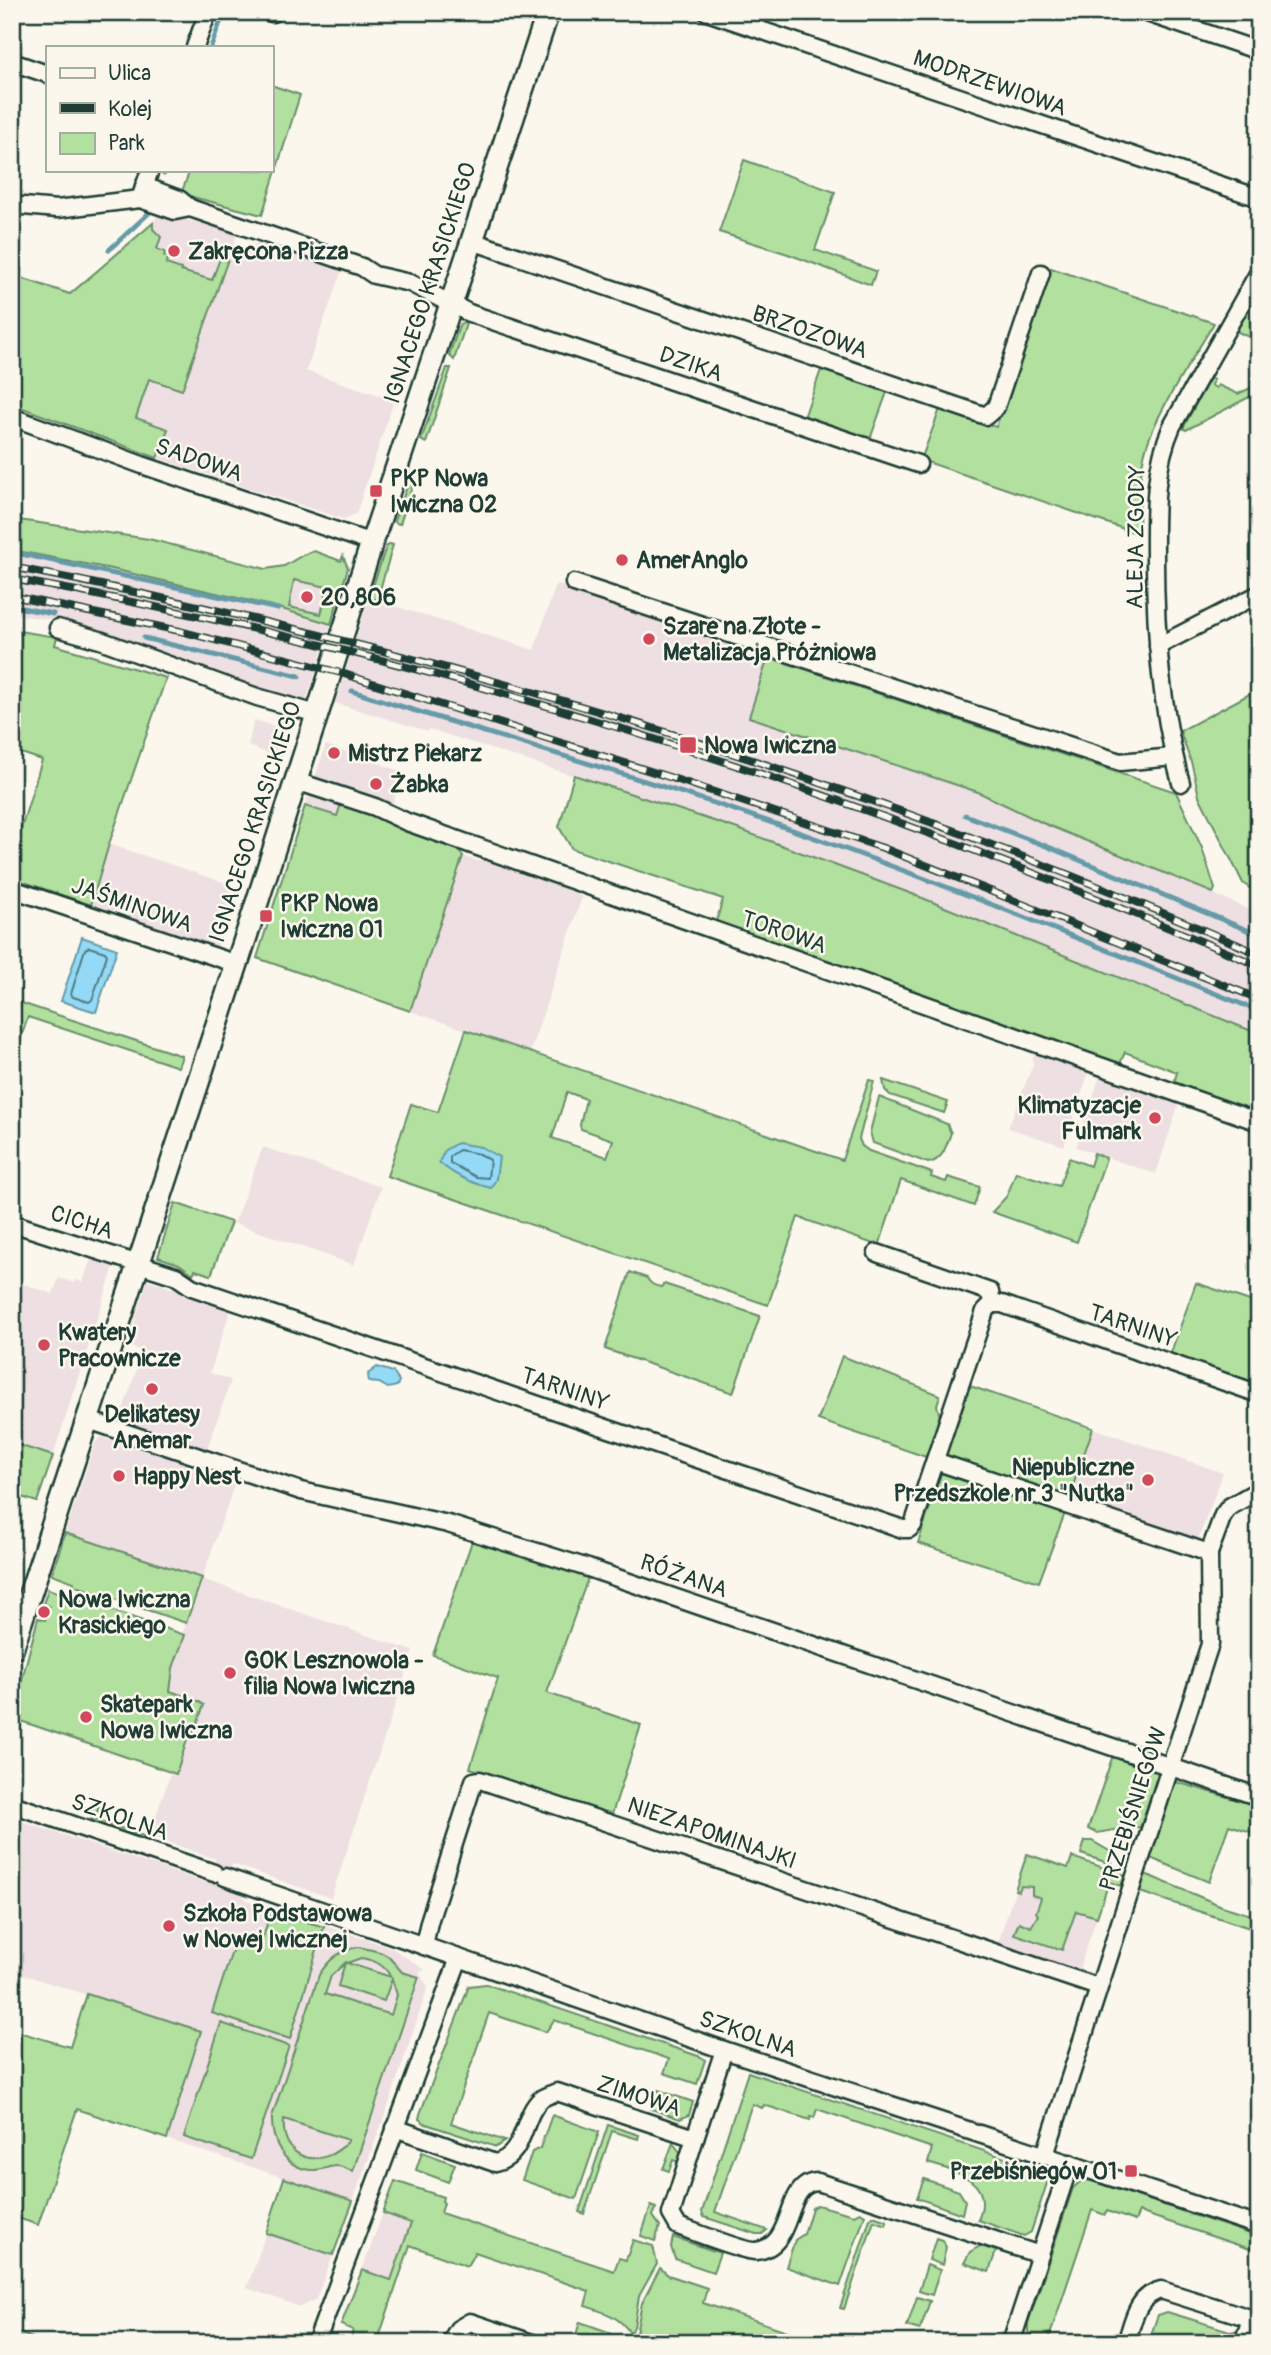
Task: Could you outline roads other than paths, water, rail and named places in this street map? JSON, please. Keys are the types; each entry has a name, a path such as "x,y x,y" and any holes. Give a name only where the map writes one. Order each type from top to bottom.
{"street":[{"path":"195,46 208,12"},
{"name":"IGNACEGO KRASICKIEGO","path":"12,1648 237,964 450,303 548,12"},
{"name":"MODRZEWIOWA","path":"707,12 1259,198"},
{"path":"1144,12 1259,51"},
{"path":"12,62 46,74"},
{"path":"12,205 57,209 142,192 149,172"},
{"name":"DZIKA","path":"142,192 179,199 190,208 362,267 374,275 410,283 469,313 918,464"},
{"name":"BRZOZOWA","path":"472,241 986,416 996,407 1041,273"},
{"name":"ALEJA ZGODY","path":"1181,783 1163,701 1158,646 1156,502 1163,447 1259,272"},
{"name":"SADOWA","path":"12,417 142,465 372,542"},
{"path":"574,583 1120,762 1174,757"},
{"path":"1158,646 1259,594"},
{"path":"58,628 317,714"},
{"name":"TOROWA","path":"296,781 375,807 407,822 685,922 1071,1054 1259,1122"},
{"name":"JAŚMINOWA","path":"12,889 237,964"},
{"name":"CICHA","path":"12,1223 138,1264"},
{"name":"TARNINY","path":"877,1253 990,1292 992,1304"},
{"name":"TARNINY","path":"138,1264 176,1276 192,1287 903,1530 909,1530 913,1525 985,1311 992,1304 1002,1304 1259,1394"},
{"name":"RÓŻANA","path":"88,1420 302,1491 449,1524 588,1568 1259,1797"},
{"path":"934,1461 1209,1553"},
{"name":"PRZEBIŚNIEGÓW","path":"1045,2155 1210,1644 1209,1553 1223,1515 1229,1507 1259,1490"},
{"name":"NIEZAPOMINAJKI","path":"424,1946 470,1791 474,1781 480,1780 1098,1987"},
{"name":"SZKOLNA","path":"12,1804 724,2050 1259,2225"},
{"path":"316,2343 459,1958"},
{"path":"695,2138 724,2050"},
{"name":"ZIMOWA","path":"395,2128 495,2163 502,2161 515,2150 541,2100 557,2092 695,2138 671,2214 678,2226 754,2251 769,2248 782,2233 799,2192 804,2186 818,2182 1040,2255"},
{"path":"1012,2342 1070,2163"},
{"path":"1126,2343 1139,2304 1148,2295 1161,2290 1255,2320 1243,2343"},
{"path":"450,2343 458,2329 470,2322 532,2343"}],"water":[{"path":"82,937 117,949 96,1012 61,1001"},
{"path":"457,1143 481,1147 499,1157 496,1179 491,1188 463,1178 439,1162 445,1150"},
{"path":"377,1367 393,1372 399,1381 397,1386 388,1388 369,1382 368,1374"}],"waterway":[{"path":"211,46 224,12"},
{"path":"109,250 149,213"},
{"path":"12,552 278,609"},
{"path":"12,606 53,614"},
{"path":"144,638 299,676"},
{"path":"352,691 642,780 815,838 1259,1011"},
{"path":"965,815 1259,935"}],"railway":[{"path":"12,567 172,600 331,638 646,726 956,831 1259,954"},
{"path":"12,579 172,610 331,647 489,689 646,736 802,788 956,844 1109,903 1259,966"},
{"path":"12,596 180,631 341,673 669,777 883,848 1259,999"}],"place":[{"name":"Zakręcona Pizza","path":"174,251"},
{"name":"PKP Nowa Iwiczna 02","path":"376,491"},
{"name":"AmerAnglo","path":"622,560"},
{"name":"20,806","path":"307,597"},
{"name":"Szare na Złote - Metalizacja Próżniowa","path":"649,639"},
{"name":"Nowa Iwiczna","path":"688,745"},
{"name":"Mistrz Piekarz","path":"334,753"},
{"name":"Żabka","path":"376,784"},
{"name":"PKP Nowa Iwiczna 01","path":"266,916"},
{"name":"Klimatyzacje Fulmark","path":"1155,1118"},
{"name":"Kwatery Pracownicze","path":"44,1345"},
{"name":"Delikatesy Anemar","path":"152,1389"},
{"name":"Happy Nest","path":"119,1476"},
{"name":"Niepubliczne Przedszkole nr 3 \"Nutka\"","path":"1148,1480"},
{"name":"Nowa Iwiczna Krasickiego","path":"44,1612"},
{"name":"GOK Lesznowola - filia Nowa Iwiczna","path":"230,1673"},
{"name":"Skatepark Nowa Iwiczna","path":"86,1717"},
{"name":"Szkoła Podstawowa w Nowej Iwicznej","path":"169,1926"},
{"name":"Przebiśniegów 01","path":"1131,2171"}]}
